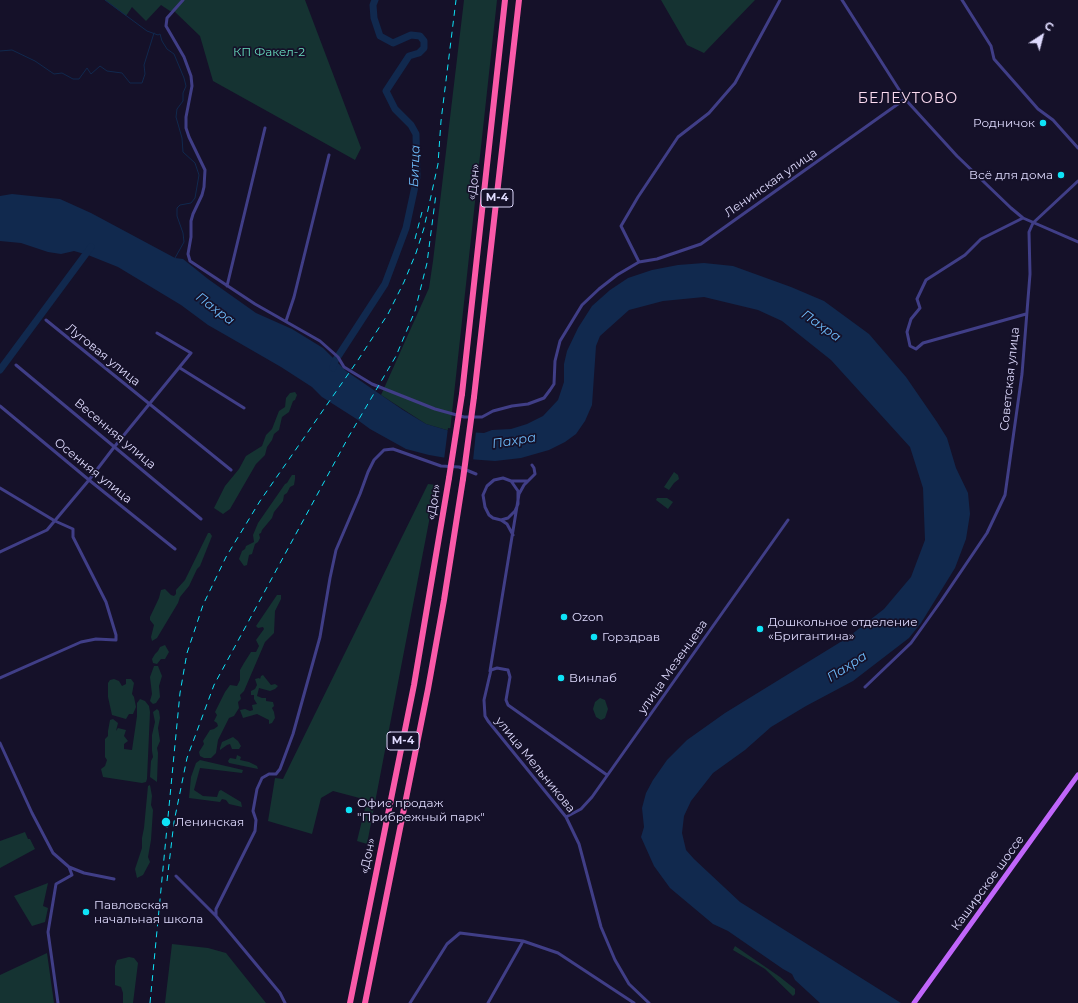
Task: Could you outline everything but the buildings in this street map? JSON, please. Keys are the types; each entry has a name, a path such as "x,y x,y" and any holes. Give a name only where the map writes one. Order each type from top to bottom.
{"highway":[{"name":"«Дон»","path":"350,1003 414,685 462,394 505,0"},
{"name":"«Дон»","path":"365,1003 428,689 463,479 474,397 519,0"}],"main road":[{"name":"Каширское шоссе","path":"914,1003 1078,775"}],"street":[{"name":"Ленинская улица","path":"184,0 167,18 166,26 184,57 191,76 192,86 186,117 186,128 205,170 202,195 191,221 191,237 188,254 190,261 255,304 320,341 338,357 344,367 372,384 439,410 464,417 482,417 493,411 528,404 544,398 554,384 555,361 560,341 582,306 617,275 639,262 701,244 905,99"},
{"path":"639,262 621,226 638,196 678,137 709,113 735,83 780,0"},
{"path":"842,0 905,99 957,156 1023,218 1078,242"},
{"path":"962,0 991,46 994,59 1038,109 1053,120 1078,148"},
{"path":"227,286 265,128"},
{"path":"286,321 294,298 329,155"},
{"path":"1033,223 1078,181"},
{"path":"1023,218 981,239 965,255 926,280 917,299 920,308 911,319 907,332 910,346 916,349 923,343 1026,314"},
{"name":"Советская улица","path":"865,687 910,643 941,601 987,533 1005,495 1022,374 1030,274 1029,232 1033,223"},
{"name":"Луговая улица","path":"46,320 231,470"},
{"path":"0,552 47,530 191,353 157,332"},
{"name":"Весенняя улица","path":"16,365 201,518"},
{"path":"180,368 244,408"},
{"name":"Осенняя улица","path":"0,406 175,549"},
{"path":"216,916 216,909 255,831 256,820 253,811 257,789 262,778 269,774 276,774 280,769 293,734 320,637 336,550 374,460 384,450 393,449 440,466 459,467 476,474"},
{"path":"489,673 520,494 528,480 535,474 532,465"},
{"path":"513,535 507,524 490,516 485,507 483,495 487,486 494,480 503,478 517,482 528,480"},
{"path":"501,520 508,518 515,511 518,504 518,491 511,481"},
{"path":"0,488 55,521 73,528 73,537 106,602 116,635 116,640 96,639 81,642 0,678"},
{"name":"улица Мезенцева","path":"566,818 585,806 788,520"},
{"name":"улица Мельникова","path":"607,775 508,705 506,700 510,677 508,670 494,668 489,673 484,706 485,716 566,818 579,844 601,927 615,960 629,984 649,1003"},
{"path":"0,743 32,813 53,853 69,867 84,873 114,879"},
{"path":"58,1003 48,932 56,884 72,875 69,867"},
{"path":"176,876 216,916 280,993 285,1003"},
{"path":"410,1003 447,944 460,933 522,942 558,953 634,1003"},
{"path":"488,1003 522,942"}],"green space":[{"name":"КП Факел-2","path":"105,0 305,0 361,148 355,160 213,81 200,36 174,11 170,11 161,5 146,21 132,7 126,16"},
{"path":"464,0 497,0 450,431 426,424 381,395 429,288"},
{"path":"661,0 755,0 704,53 687,45"},
{"path":"295,392 297,395 295,400 293,401 289,412 282,417 279,430 274,434 267,447 265,455 256,464 230,509 223,514 214,508 225,486 239,469 246,456 262,446 266,435 272,429 279,411 285,407 286,398 290,393"},
{"path":"674,472 678,475 679,479 669,490 664,487"},
{"path":"292,475 295,475 294,485 290,487 284,495 283,501 259,534 260,538 255,544 252,554 249,555 247,565 244,566 239,559 242,551 246,546 254,542 253,535 258,523"},
{"path":"428,484 436,485 367,844 357,841 367,800 333,791 321,798 312,834 268,821 275,778 283,779"},
{"path":"657,498 667,498 673,502 668,509 656,500"},
{"path":"208,533 212,536 200,566 189,586 180,597 157,638 152,641 151,637 154,625 150,620 150,617 161,590 165,589 174,596 176,594 176,590 185,580"},
{"path":"277,595 281,595 281,599 275,611 274,633 265,642 244,691 240,695 241,699 238,702 239,708 234,716 229,718 218,740 216,753 211,758 204,758 200,756 199,752 204,744 203,741 210,730 218,726 214,721 217,715 215,712 230,685 237,686 240,680 240,670 251,652 256,652 259,646 256,640 264,629 263,627 258,628 256,626"},
{"path":"165,645 169,652 165,659 161,659 157,664 153,663 152,659 155,654 160,647"},
{"path":"154,666 158,666 162,676 159,686 160,697 156,703 153,704 150,701 152,694 150,677"},
{"path":"263,675 271,685 275,684 278,686 270,691 259,688 257,696 266,698 266,701 273,702 274,706 272,708 275,718 272,723 269,724 269,720 257,714 243,718 240,710 253,710 252,705 257,704 254,699 254,695 251,695 251,691 255,689 257,685 255,679 260,679"},
{"path":"114,679 119,681 122,686 126,684 126,679 131,679 134,683 132,694 136,707 133,714 129,714 126,719 112,715 108,697 108,683 110,680"},
{"path":"600,698 605,700 608,709 605,718 601,720 596,717 593,709 595,702"},
{"path":"140,699 145,701 149,706 150,712 146,782 142,783 103,777 101,769 105,766 107,760 105,757 105,739 108,736 110,720 113,719 118,723 116,731 118,728 126,730 124,736 128,741 124,744 124,749 132,750 137,716 137,703"},
{"path":"157,709 159,711 160,718 158,728 160,741 157,748 157,782 150,777 151,761 153,757 152,735 155,722 153,712"},
{"path":"233,737 241,746 239,749 232,749 230,744 220,750 222,742"},
{"path":"237,755 241,757 240,760 257,766 258,769 229,763 228,761 230,758 236,759"},
{"path":"200,760 243,770 242,773 200,768 194,790 203,796 217,797 219,791 221,790 241,802 242,807 229,804 226,800 222,799 220,802 189,798 191,777 196,763"},
{"path":"150,785 152,796 151,805 153,810 148,857 150,862 143,875 137,878 135,869 142,848 148,786"},
{"path":"25,832 35,849 0,868 0,841"},
{"path":"48,883 43,906 48,908 45,922 32,926 14,896"},
{"path":"172,944 208,948 226,953 266,1003 165,1003"},
{"path":"735,946 795,989 795,994 793,996 765,969 733,950"},
{"path":"47,953 54,1003 0,1003 0,975"},
{"path":"129,957 134,958 138,963 133,1003 123,1003 123,993 121,987 115,985 115,966 117,960"}],"water":[{"name":"Пахра","path":"12,194 60,199 91,213 175,258 183,259 208,279 256,313 292,329 323,348 346,371 403,410 426,424 450,431 484,433 492,430 511,429 527,424 543,416 558,400 564,382 564,364 567,351 578,328 592,306 610,290 628,278 652,270 678,265 704,263 733,266 791,287 824,301 869,334 906,377 947,438 956,468 968,493 970,514 966,539 955,568 921,623 909,638 853,681 771,727 745,750 713,773 691,801 684,816 682,833 686,850 740,902 901,1003 820,1003 795,980 792,974 728,931 713,924 670,888 654,866 641,837 644,827 642,808 646,793 667,760 687,740 725,713 847,638 884,609 911,577 925,540 923,488 910,447 831,360 782,321 758,310 704,297 663,301 629,310 600,336 596,346 592,405 585,421 576,434 565,442 549,450 521,458 495,461 468,459 458,460 429,455 406,449 370,429 322,397 312,387 281,367 208,325 181,305 118,267 74,251 61,254 48,252 21,243 0,241 0,196"}],"pier":[{"path":"448,428 476,431 473,461 458,462 444,460"}],"waterway":[{"path":"105,0 147,31 158,35 160,34 167,49 174,54 184,78 186,86 183,93 183,101 177,109 176,117 182,138 183,152 195,163 199,175 195,198 191,203 180,205 177,208 177,216 183,233 184,242 175,258"},
{"name":"Битца","path":"333,368 335,361 385,284 406,228 417,177 416,134 411,125 395,109 386,91 409,56 419,53 424,48 424,41 420,36 411,35 393,43 380,36 374,18 373,5 375,0"},
{"path":"0,51 12,50 35,61 54,74 62,73 73,79 79,79 87,68 91,74 100,66 107,71 122,73 130,83 142,83 145,74 144,65 154,33"},
{"path":"0,370 91,247"}],"railway":[{"path":"150,1003 180,693 187,653 203,605 226,557 260,501 358,360 388,314 416,253 424,228 438,164 441,121 456,0"},
{"path":"167,881 174,822 187,758 214,685 349,436 396,356 415,311 427,263 436,194"},
{"path":"415,239 422,212"}],"place":[{"name":"Родничок","path":"1043,123"},
{"name":"Всё для дома","path":"1061,175"},
{"name":"Ozon","path":"564,617"},
{"name":"Дошкольное отделение «Бригантина»","path":"760,629"},
{"name":"Горздрав","path":"594,637"},
{"name":"Винлаб","path":"561,678"},
{"name":"Офис продаж \"Прибрежный парк\"","path":"349,810"},
{"name":"Ленинская","path":"166,822"},
{"name":"Павловская начальная школа","path":"86,912"}],"district":[{"name":"БЕЛЕУТОВО","path":"908,99"}]}
